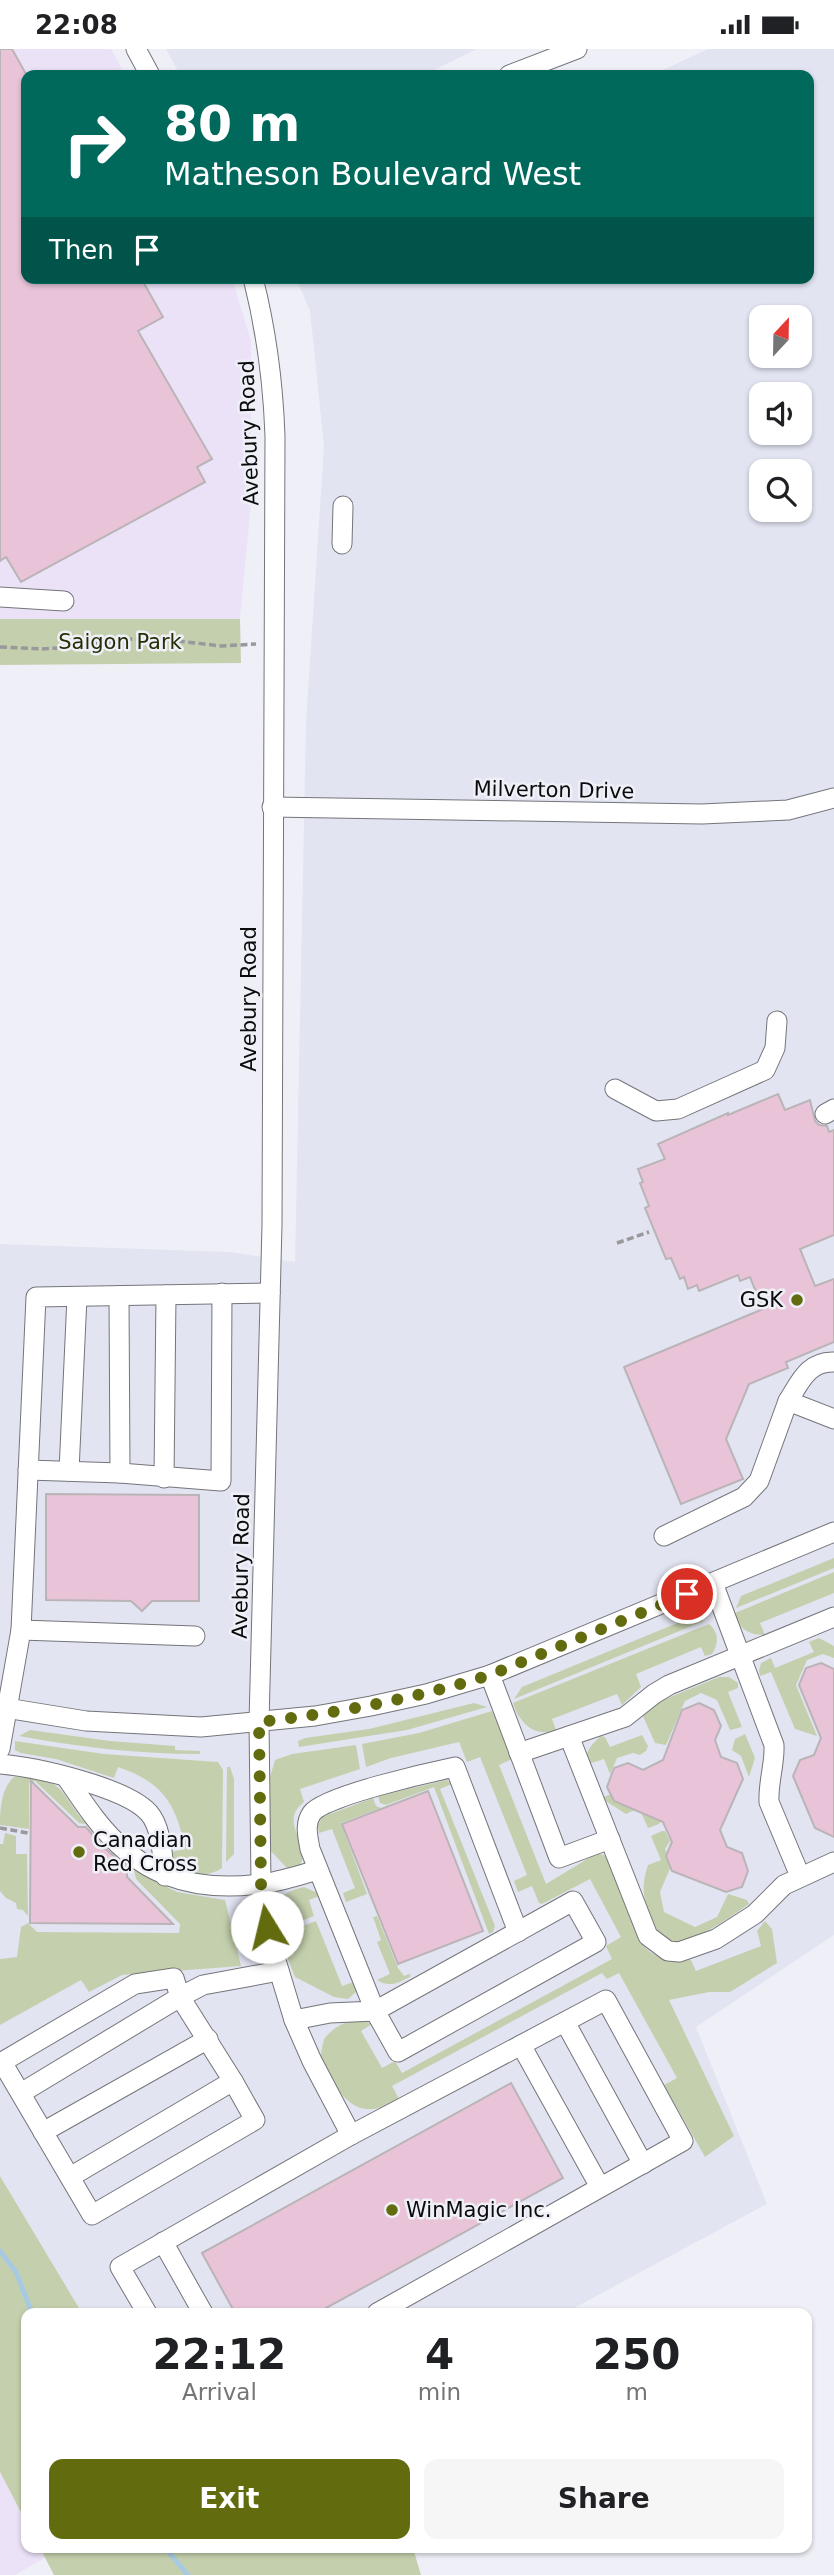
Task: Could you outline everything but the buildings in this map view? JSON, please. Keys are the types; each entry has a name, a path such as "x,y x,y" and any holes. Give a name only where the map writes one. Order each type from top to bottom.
{"street":[{"path":"136,49 147,70"},
{"path":"522,70 577,49"},
{"name":"Avebury Road","path":"254,284 267,334 274,392 270,1293 259,1722 261,1884 264,1911 294,2020 351,2135"},
{"path":"342,544 343,506"},
{"path":"0,597 64,601"},
{"name":"Milverton Drive","path":"272,807 702,814 788,810 834,798"},
{"path":"615,1089 656,1111 678,1109 765,1070 775,1048 777,1021"},
{"path":"28,1470 120,1473 221,1482 222,1293"},
{"path":"0,1749 4,1708 21,1630 36,1297 270,1293"},
{"path":"164,1478 166,1295"},
{"path":"119,1296 120,1473"},
{"path":"69,1471 77,1297"},
{"path":"664,1536 744,1497 760,1481 788,1401 805,1374 822,1362 834,1362"},
{"path":"788,1401 834,1419"},
{"path":"4,1708 86,1721 201,1727 259,1722 371,1706 426,1694 490,1675 834,1532"},
{"path":"713,1583 774,1745 775,1762 769,1802 800,1876"},
{"path":"519,1753 625,1717 653,1694 670,1685 834,1617"},
{"path":"809,1627 824,1628 834,1633"},
{"path":"21,1630 195,1636"},
{"path":"490,1675 559,1858 610,1839"},
{"path":"569,1736 648,1936 668,1951 679,1952 727,1934 755,1914 785,1885 834,1862"},
{"path":"0,1764 32,1767 130,1800 148,1813 157,1828 165,1875"},
{"path":"294,2020 330,2013 375,2011 518,1932 573,1901 596,1942 398,2052 375,2011 318,1870 306,1828 312,1812 323,1805 373,1787 455,1767 518,1932"},
{"path":"66,1777 94,1818 121,1846 165,1875 187,1884 261,1884 318,1870"},
{"path":"20,2092 203,1985 279,1971"},
{"path":"174,1978 180,1997 208,2039 255,2120 92,2215 2,2062 135,1984 174,1978"},
{"path":"144,2308 120,2267 351,2135 606,2000 683,2141 386,2308"},
{"path":"565,2022 643,2164"},
{"path":"43,2132 208,2039"},
{"path":"521,2045 600,2187"},
{"path":"70,2177 233,2081"},
{"path":"163,2242 200,2308"}],"path":[{"path":"0,647 64,648 132,639 221,646 273,643"},
{"path":"617,1243 649,1232"},
{"path":"0,1828 28,1833"}],"shaded area":[{"path":"0,49 111,49 122,70 21,70 21,284 234,284 251,341 251,503 240,619 0,619"},
{"path":"166,49 477,49 434,70 177,70"},
{"path":"708,49 834,49 834,1935 696,2027 767,2204 574,2308 79,2308 0,2176 0,1244 230,1252 295,1262 306,722 324,446 310,311 299,284 814,284 814,70 663,70"},
{"path":"0,2472 21,2512 21,2553 42,2553 45,2558 15,2575 0,2575"}],"green space":[{"name":"Saigon Park","path":"0,619 240,619 241,663 0,665"},
{"path":"834,1558 834,1568 736,1608 741,1596"},
{"path":"834,1572 834,1593 760,1623 765,1635 749,1632 739,1623 735,1613"},
{"path":"692,1617 704,1621 514,1699 522,1687"},
{"path":"709,1624 717,1638 712,1654 705,1656 701,1647 636,1674 641,1687 622,1705 617,1694 552,1719 556,1730 548,1732 529,1727 519,1717 513,1703"},
{"path":"819,1638 834,1646 834,1658 823,1654 807,1660 796,1685 817,1736 795,1729 771,1672 760,1676 759,1671 761,1663 771,1658 775,1668 814,1652 809,1642"},
{"path":"719,1677 729,1677 738,1683 738,1688 728,1692 742,1727 730,1730 717,1700 701,1693 685,1701 666,1745 655,1743 642,1714 651,1705"},
{"path":"474,1703 487,1707 407,1730 299,1747 298,1741 305,1738 369,1729"},
{"path":"492,1711 512,1759 499,1765 546,1884 597,1853 606,1856 642,1945 665,1959 691,1960 696,1971 761,1946 757,1931 765,1921 772,1929 777,1963 730,1992 709,1992 669,2000 734,2136 705,2157 664,2085 677,2078 619,1973 607,1979 602,1973 392,2086 399,2099 383,2107 367,2109 351,2103 337,2089 326,2072 321,2056 324,2039 334,2029 346,2023 359,2020 372,2024 361,2031 382,2068 395,2061 402,2073 612,1959 606,1946 621,1937 590,1879 542,1904 539,1903 532,1886 518,1892 514,1881 527,1875 480,1757 467,1762 459,1742 391,1758 366,1767 362,1744 419,1733"},
{"path":"30,1730 110,1741 175,1746 175,1750 200,1751 200,1754 109,1749 19,1736"},
{"path":"745,1734 755,1758 749,1777 741,1756 732,1750 735,1739"},
{"path":"642,1735 648,1746 646,1751 640,1755 633,1753 617,1758 610,1774 604,1759 588,1764 588,1752 601,1736 605,1737 610,1747"},
{"path":"15,1741 104,1754 218,1762 223,1770 222,1868 199,1875 190,1874 177,1867 170,1852 185,1849 182,1833 165,1797 146,1780 118,1767 114,1778 56,1759 21,1753 15,1750"},
{"path":"356,1745 360,1769 300,1789 304,1802 295,1814 294,1826 305,1853 300,1865 287,1868 269,1849 270,1777 275,1760 292,1754"},
{"path":"227,1767 230,1767 234,1779 234,1854 226,1862"},
{"path":"19,1774 55,1785 86,1824 79,1823 35,1781 29,1783 29,1829 0,1825 6,1789"},
{"path":"447,1780 452,1784 440,1789 495,1926 489,1934 434,1787 386,1805 380,1803 378,1796"},
{"path":"614,1793 663,1817 659,1824 648,1828 639,1808 626,1814 601,1798"},
{"path":"373,1798 376,1806 381,1808 341,1823 367,1894 346,1902 343,1893 355,1888 332,1829 319,1833 318,1826 322,1817"},
{"path":"665,1831 670,1841 665,1849 672,1864 660,1892 664,1912 695,1927 717,1917 728,1894 747,1900 749,1904 712,1929 690,1939 672,1941 664,1938 651,1918 644,1892 648,1865 661,1860 651,1836"},
{"path":"5,1833 16,1836 16,1854 27,1854 28,1916 23,1910 17,1909 16,1903 0,1891 0,1844 3,1844"},
{"path":"134,1870 177,1892 225,1900 241,1966 122,1975 89,1992 81,1980 0,2025 0,1959 17,1957 21,1927 28,1923 37,1932 179,1933 180,1924 136,1879"},
{"path":"304,1887 322,1895 309,1900 314,1916 280,1929 277,1913 280,1901 288,1893"},
{"path":"377,1916 398,1968 404,1976 411,1976 398,1982 386,1984 377,1980 390,1974 377,1942 381,1940 373,1917"},
{"path":"316,1921 342,1986 356,1981 357,1991 348,1999 334,1997 295,1977 282,1934"},
{"path":"0,2176 79,2308 21,2308 21,2512 0,2472"},
{"path":"43,2553 414,2553 421,2575 54,2575"}],"waterway":[{"path":"0,2251 16,2272 30,2308"},
{"path":"169,2553 188,2575"}],"place":[{"name":"GSK","path":"797,1300"},
{"name":"Canadian Red Cross","path":"79,1852"},
{"name":"WinMagic Inc.","path":"392,2210"}],"route":[{"path":"267,1927 261,1884 259,1722 371,1706 457,1685 490,1675 687,1594"}]}
